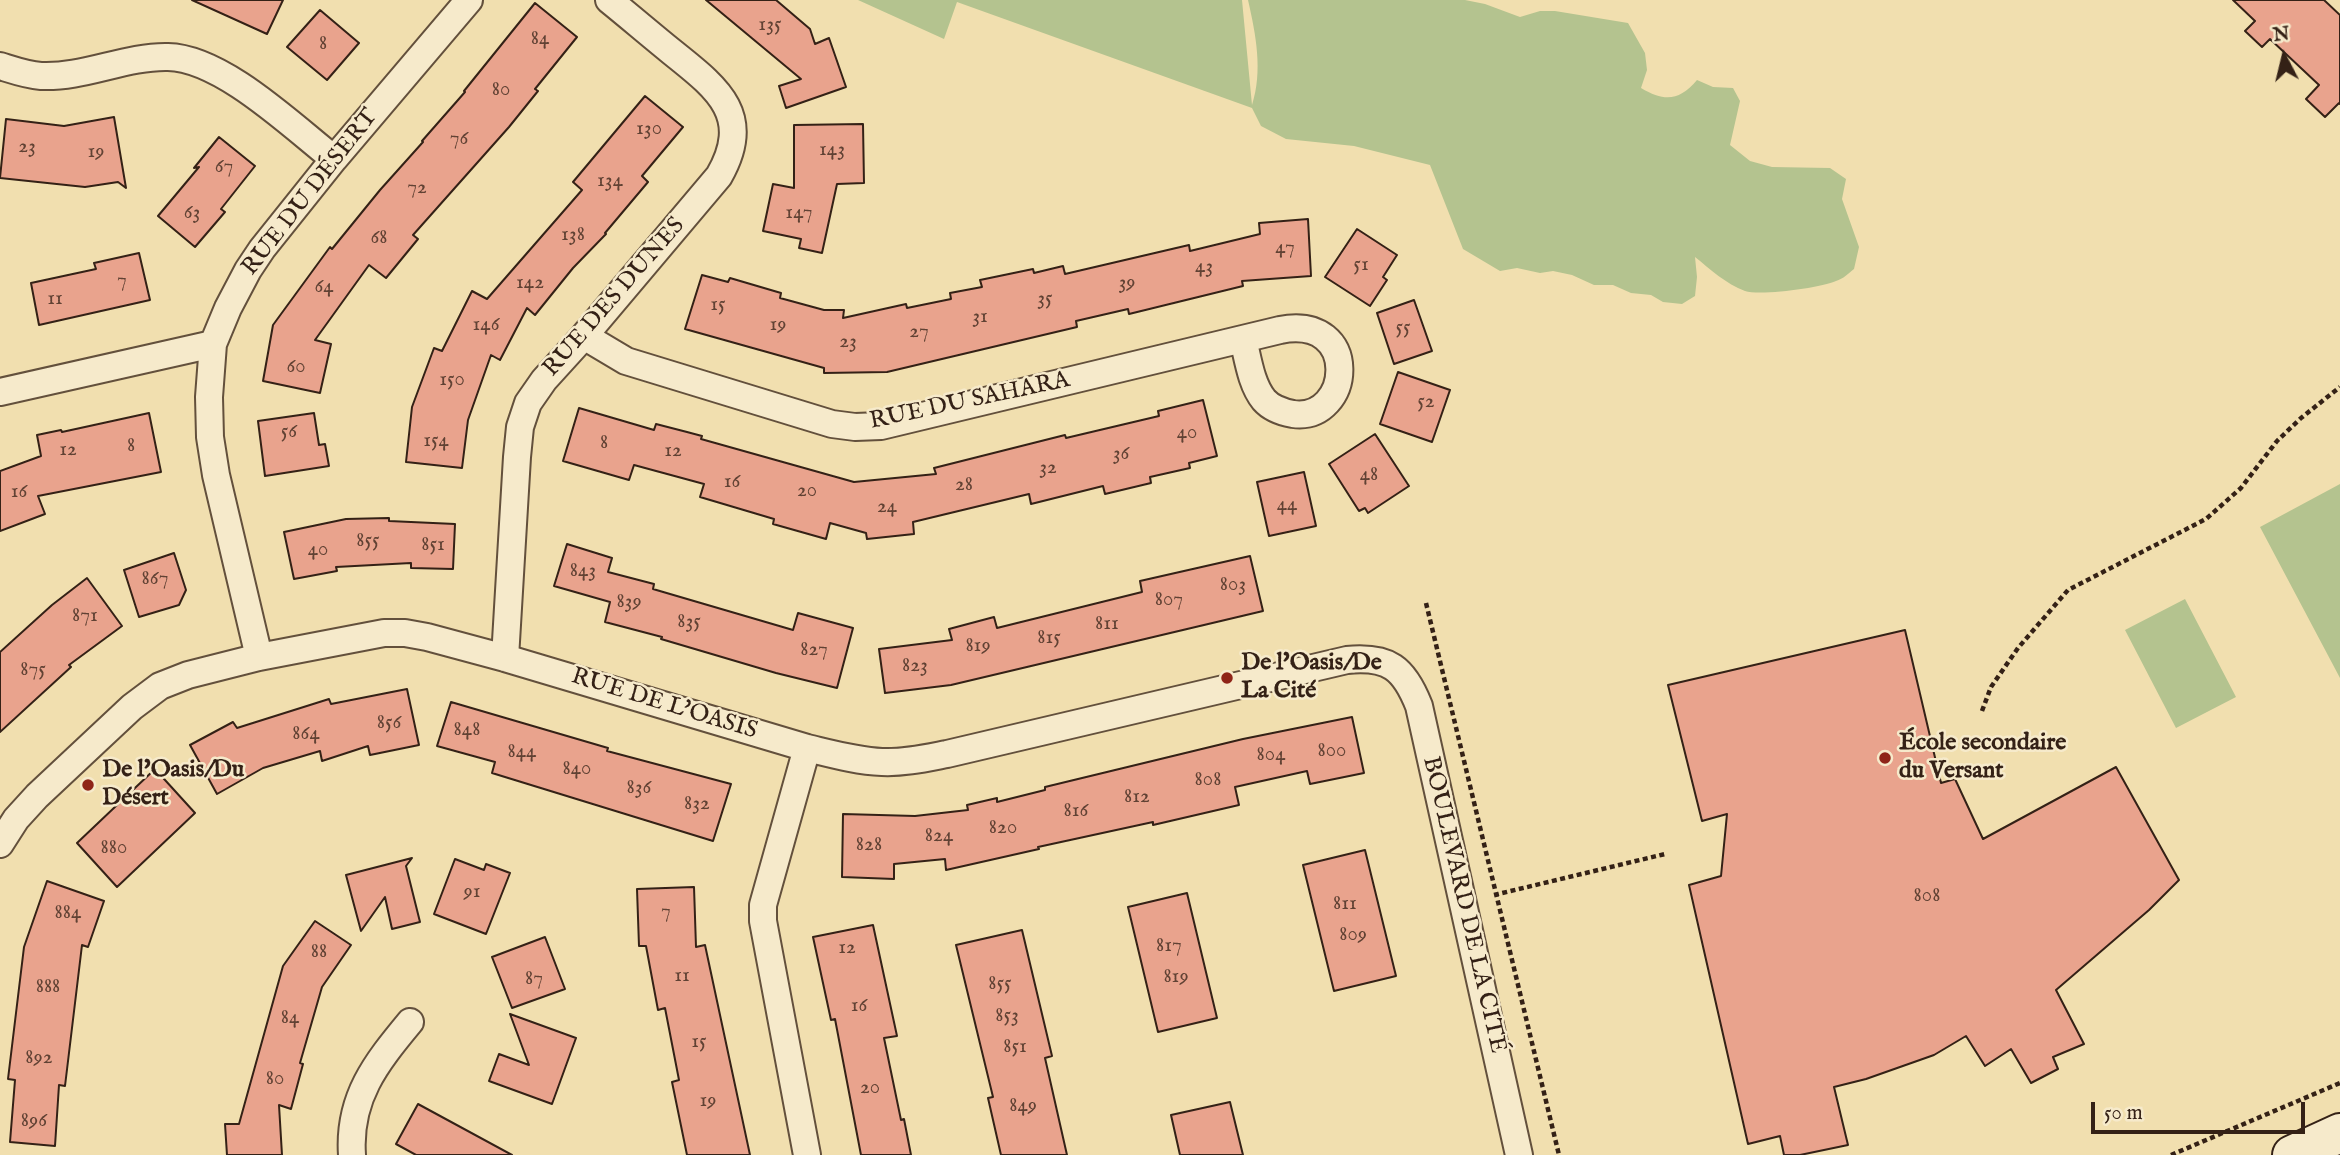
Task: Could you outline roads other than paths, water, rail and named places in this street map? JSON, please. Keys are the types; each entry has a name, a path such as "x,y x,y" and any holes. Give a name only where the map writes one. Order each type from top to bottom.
{"main road":[{"path":"2292,1155 2340,1133"}],"street":[{"name":"RUE DU DÉSERT","path":"259,657 216,475 210,437 209,397 213,344 248,270 334,159 469,0"},
{"name":"RUE DES DUNES","path":"505,657 517,457 520,427 528,402 719,176 728,161 734,141 726,104 713,85 609,0"},
{"path":"0,65 41,76 66,74 142,59 168,57 192,60 235,81 334,159"},
{"name":"RUE DU SAHARA","path":"584,336 626,361 832,424 855,427 881,426 1242,339"},
{"path":"0,392 213,344"},
{"name":"RUE DE L'OASIS","path":"0,844 16,819 37,796 147,694 175,679 259,657 363,636 395,633 427,637 505,657 807,748 856,760 885,762 911,761 1347,660 1364,658 1391,664"},
{"name":"BOULEVARD DE LA CITÉ","path":"1391,664 1404,676 1419,706 1519,1155"},
{"path":"807,748 763,905 763,921 807,1155"},
{"path":"352,1155 353,1117 362,1088 381,1057 410,1022"}],"place":[{"name":"De l'Oasis/De La Cité","path":"1227,678"},
{"name":"École secondaire du Versant","path":"1885,758"},
{"name":"De l'Oasis/Du Désert","path":"88,785"}]}
